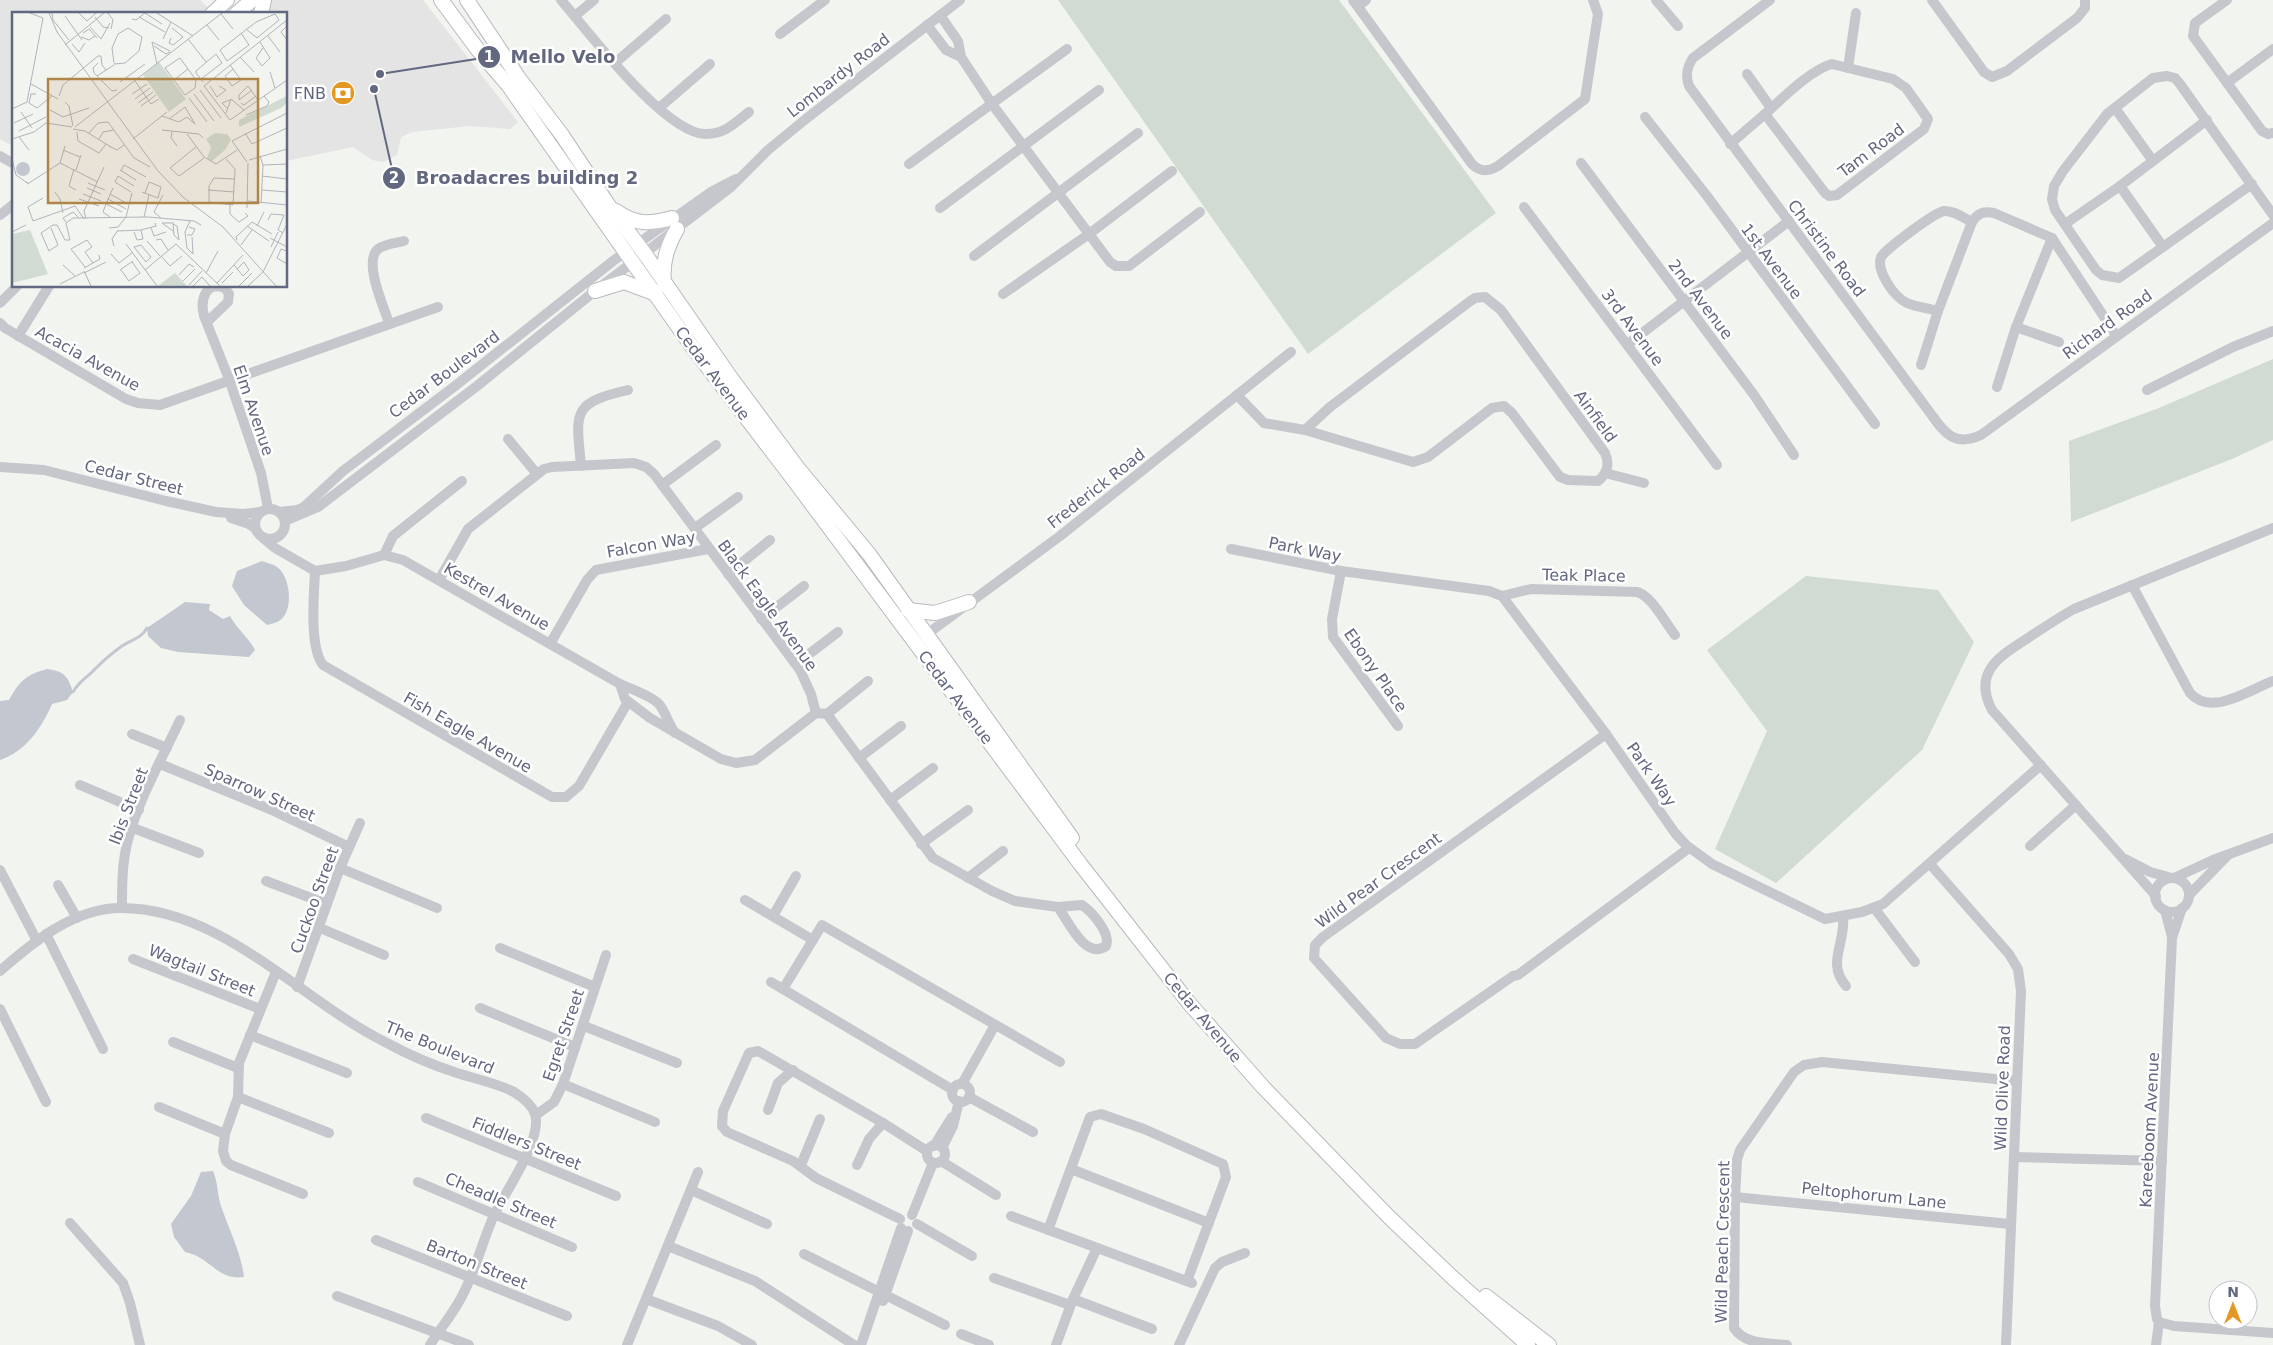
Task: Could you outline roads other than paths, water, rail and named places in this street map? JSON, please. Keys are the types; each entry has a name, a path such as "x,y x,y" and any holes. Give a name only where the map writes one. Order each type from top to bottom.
{"main road":[{"path":"214,12 227,0"},
{"path":"238,12 252,0"},
{"name":"Cedar Avenue","path":"441,0 478,50 508,85 583,194 636,253"},
{"name":"Cedar Avenue","path":"466,0 518,78 562,135 609,206 636,253 661,289 771,432 869,554 908,610 920,639 1081,864 1189,1003 1269,1093 1388,1217 1528,1345"},
{"path":"596,291 624,282 661,289 663,263 674,224 643,223 626,218 609,206"},
{"name":"Cedar Avenue","path":"661,289 693,348 920,639 1031,777 1118,904 1189,992 1316,1134 1390,1209 1471,1285 1549,1345"},
{"path":"908,610 935,613 969,602"}],"street":[{"path":"560,0 647,98 695,133 718,133 731,127 749,112"},
{"path":"575,16 594,0"},
{"path":"780,34 825,0"},
{"name":"Lombardy Road","path":"636,253 711,192 739,178 768,150 807,118 960,0"},
{"path":"1359,2 1407,77 1472,164 1481,171 1486,171 1498,166 1585,99 1598,14 1594,0"},
{"path":"1656,0 1678,26"},
{"name":"Christine Road","path":"1770,0 1700,53 1688,68 1689,86 1730,144 1945,432 1956,439"},
{"path":"1932,0 1984,72 1995,77 2007,71 2077,18 2085,8 2085,0"},
{"path":"2227,0 2195,23 2192,33 2262,131 2268,134 2273,133"},
{"path":"1848,68 1856,14"},
{"path":"940,16 958,41 961,57 992,104 1110,262 1116,266 1129,266 1200,212"},
{"path":"616,63 666,19"},
{"path":"927,25 946,50 961,57"},
{"path":"909,164 1067,49"},
{"path":"2227,83 2273,49"},
{"path":"659,108 710,64"},
{"name":"Tam Road","path":"1730,144 1768,111 1825,66 1832,64 1893,79 1902,83 1928,119 1924,130 1837,195 1829,196 1825,193 1768,111 1747,74"},
{"path":"2252,184 2127,274 2115,278 2099,273 2055,210 2052,200 2054,186 2063,171 2101,122 2115,108 2153,78 2167,76 2175,78 2180,84 2207,120 2252,184 2273,215"},
{"path":"940,208 1099,90"},
{"path":"2115,108 2153,161"},
{"name":"1st Avenue","path":"1645,117 1749,253 1875,424"},
{"path":"2065,224 2120,186 2207,120"},
{"path":"974,256 1138,133"},
{"path":"0,156 12,163"},
{"name":"2nd Avenue","path":"1581,163 1754,395 1794,455"},
{"path":"1003,294 1089,234 1172,171"},
{"path":"2120,186 2163,247"},
{"path":"0,215 12,206"},
{"name":"3rd Avenue","path":"1524,207 1717,465"},
{"path":"1938,311 1912,305 1900,299 1880,270 1881,257 1942,211 1951,212 1972,222"},
{"path":"1921,365 1938,311 1972,222 1981,213 1994,213 2052,238 2116,335"},
{"path":"1628,344 1789,221"},
{"name":"Richard Road","path":"1956,439 1967,440 1981,435 2116,335 2273,223"},
{"path":"1997,387 2016,327 2052,238"},
{"path":"389,323 374,278 373,258 380,248 404,241"},
{"name":"Cedar Boulevard","path":"284,521 318,507 392,451 596,291 636,253"},
{"name":"Cedar Boulevard","path":"279,512 297,510 304,507 335,478 383,439 636,253"},
{"path":"0,303 15,288"},
{"name":"Acacia Avenue","path":"18,336 48,288"},
{"name":"Elm Avenue","path":"207,322 228,302 229,294 225,288"},
{"name":"Elm Avenue","path":"203,290 201,304 261,473 264,510"},
{"name":"Ainfield","path":"1305,430 1330,407 1469,302 1475,298 1485,297 1501,310 1605,453 1608,464 1605,473"},
{"name":"Acacia Avenue","path":"0,323 18,336 116,394 138,403 151,405 169,403 229,379 438,306"},
{"path":"2016,327 2059,342"},
{"path":"2147,390 2233,347 2273,331"},
{"name":"Frederick Road","path":"920,639 1060,536 1291,352"},
{"path":"581,466 577,427 580,412 587,403 595,399 628,390"},
{"path":"1236,395 1262,422 1305,430 1408,461 1417,462 1428,457 1492,408 1504,406 1512,413 1560,477 1591,482 1598,481 1605,473 1644,483"},
{"path":"383,439 392,451"},
{"path":"508,439 536,474"},
{"path":"662,485 716,444"},
{"name":"Black Eagle Avenue","path":"439,580 466,532 536,474 549,468 640,464 650,470 695,528 708,549 796,664 821,713 859,758 933,858 1015,901 1058,907 1080,905 1084,907 1105,934 1108,940 1106,946 1097,950 1089,948 1058,907"},
{"name":"Cedar Street","path":"0,466 44,470 154,503 236,519 255,528 263,538"},
{"name":"Cedar Street","path":"0,473 39,473 216,512 243,514 264,510 279,512"},
{"path":"263,538 274,548 284,552 314,571 346,566 384,555 393,536 462,481"},
{"path":"695,528 738,497"},
{"path":"255,528 254,522 264,510"},
{"path":"263,538 269,539 278,536 282,532 284,521 279,512"},
{"path":"2156,896 2130,869 2124,859 1992,710 1986,698 1985,684 1991,667 1998,658 2074,609 2273,528"},
{"path":"278,536 284,552"},
{"path":"728,574 770,540"},
{"name":"Falcon Way","path":"550,644 586,580 596,570 708,549"},
{"name":"Park Way","path":"1232,550 1341,571 1489,591 1502,596 1606,734 1674,833 1689,848 1701,858 1826,919 1875,909 1889,900 2041,765"},
{"name":"Kestrel Avenue","path":"384,555 403,560 620,684 659,704 675,733"},
{"name":"Fish Eagle Avenue","path":"314,571 315,637 318,656 323,665 552,797 566,797 579,786 628,702"},
{"name":"Ebony Place","path":"1341,571 1332,619 1333,637 1398,726"},
{"path":"2132,585 2190,692 2198,700 2204,703 2218,702 2273,681"},
{"path":"761,619 804,586"},
{"name":"Teak Place","path":"1502,596 1531,589 1637,592 1650,601 1674,636"},
{"path":"796,664 838,632"},
{"path":"620,684 623,696 628,702 675,733 725,761 745,763 760,757 868,681"},
{"name":"Ibis Street","path":"122,908 123,866 133,828 139,810 180,720"},
{"path":"859,758 901,726"},
{"path":"132,734 167,748"},
{"name":"Wild Pear Crescent","path":"1606,734 1323,937 1315,945 1313,954 1317,962 1386,1038 1408,1045 1422,1040 1513,976 1515,972 1549,950 1580,924 1586,923 1689,848"},
{"name":"Sparrow Street","path":"160,764 272,810 349,847"},
{"path":"890,800 933,768"},
{"path":"80,785 139,810"},
{"path":"2030,846 2076,805"},
{"path":"921,844 968,810"},
{"name":"Cuckoo Street","path":"297,988 340,868 360,823"},
{"path":"133,828 199,853"},
{"path":"2227,856 2189,895 2182,908 2175,911 2165,910 2158,904 2156,896 2158,886 2162,882 2213,860 2273,838"},
{"path":"968,878 1003,851"},
{"path":"2124,859 2150,872 2183,882 2187,886 2189,895"},
{"name":"Wild Olive Road","path":"1930,864 2009,954 2018,969 2021,991 2006,1345"},
{"path":"340,868 437,908"},
{"path":"0,870 36,941"},
{"path":"773,916 796,876"},
{"path":"266,881 327,904"},
{"path":"58,886 77,918"},
{"path":"745,900 813,940"},
{"name":"The Boulevard","path":"0,971 46,934 77,918 104,910 122,908 162,913 202,926 238,946 343,1020 392,1046 453,1072 513,1091 529,1104 536,1115"},
{"name":"Kareeboom Avenue","path":"2156,1345 2159,1322 2156,1319 2155,1306 2172,938 2182,908"},
{"path":"1875,909 1915,962"},
{"name":"Kareeboom Avenue","path":"2165,910 2172,938"},
{"path":"1843,917 1844,934 1836,962 1837,972 1846,986"},
{"path":"783,989 822,925 1060,1062"},
{"path":"320,928 384,955"},
{"path":"46,934 103,1048"},
{"path":"500,948 595,987"},
{"name":"Egret Street","path":"536,1115 551,1106 562,1084 584,1026 606,955"},
{"name":"Wagtail Street","path":"133,959 260,1009"},
{"path":"276,972 238,1068 238,1097 226,1134 223,1151 226,1161 242,1170 303,1194"},
{"path":"771,982 953,1090"},
{"path":"480,1008 576,1046"},
{"path":"0,1010 46,1102"},
{"path":"959,1102 953,1096 953,1090 962,1084 995,1025"},
{"path":"584,1026 677,1063"},
{"path":"250,1035 347,1073"},
{"path":"173,1042 238,1068"},
{"path":"758,1051 793,1070 883,1123 944,1153 937,1162 914,1219 914,1229 903,1226 816,1178 801,1165 727,1132 722,1126 721,1119 749,1053 758,1051"},
{"name":"Wild Peach Crescent","path":"1787,1345 1752,1342 1739,1335 1734,1328 1735,1197 1737,1160 1740,1150 1794,1072 1804,1065 1822,1062 2016,1081"},
{"path":"768,1110 778,1083 793,1070"},
{"path":"562,1084 654,1122"},
{"path":"959,1102 965,1101 969,1097 969,1089 962,1084"},
{"path":"238,1097 329,1133"},
{"path":"969,1097 1034,1132"},
{"path":"959,1102 954,1114 946,1123 934,1148 927,1157 996,1195"},
{"path":"159,1107 226,1134"},
{"path":"1011,1216 1048,1230 1190,1282 1226,1177 1223,1164 1144,1129 1101,1114 1090,1117 1048,1230"},
{"path":"430,1345 456,1308 471,1279 495,1213 525,1158 533,1137 536,1115"},
{"name":"Fiddlers Street","path":"426,1118 616,1196"},
{"path":"801,1165 820,1119"},
{"path":"857,1165 869,1139 883,1123"},
{"path":"2014,1157 2162,1161"},
{"path":"1071,1169 1209,1223"},
{"path":"627,1345 698,1172"},
{"name":"Cheadle Street","path":"418,1182 572,1247"},
{"path":"691,1190 767,1224"},
{"name":"Peltophorum Lane","path":"1735,1197 2010,1224"},
{"path":"867,1345 906,1214 972,1256"},
{"path":"70,1223 123,1283 140,1345"},
{"name":"Barton Street","path":"376,1240 567,1316"},
{"path":"668,1246 760,1283 854,1345"},
{"path":"1056,1345 1071,1302 1097,1248"},
{"path":"1179,1345 1215,1268 1227,1259 1245,1253"},
{"path":"804,1254 945,1325"},
{"path":"994,1278 1152,1329"},
{"path":"861,1345 882,1294"},
{"path":"338,1296 469,1345"},
{"path":"646,1299 725,1329 752,1345"},
{"path":"2159,1322 2174,1326 2273,1333"},
{"path":"961,1334 989,1345"}],"waterway":[{"path":"73,692 108,657 122,646 139,637 147,628"}],"place":[{"name":"Mello Velo","path":"380,74"},
{"name":"Broadacres building 2","path":"374,89"},
{"name":"FNB","path":"343,93"}]}
